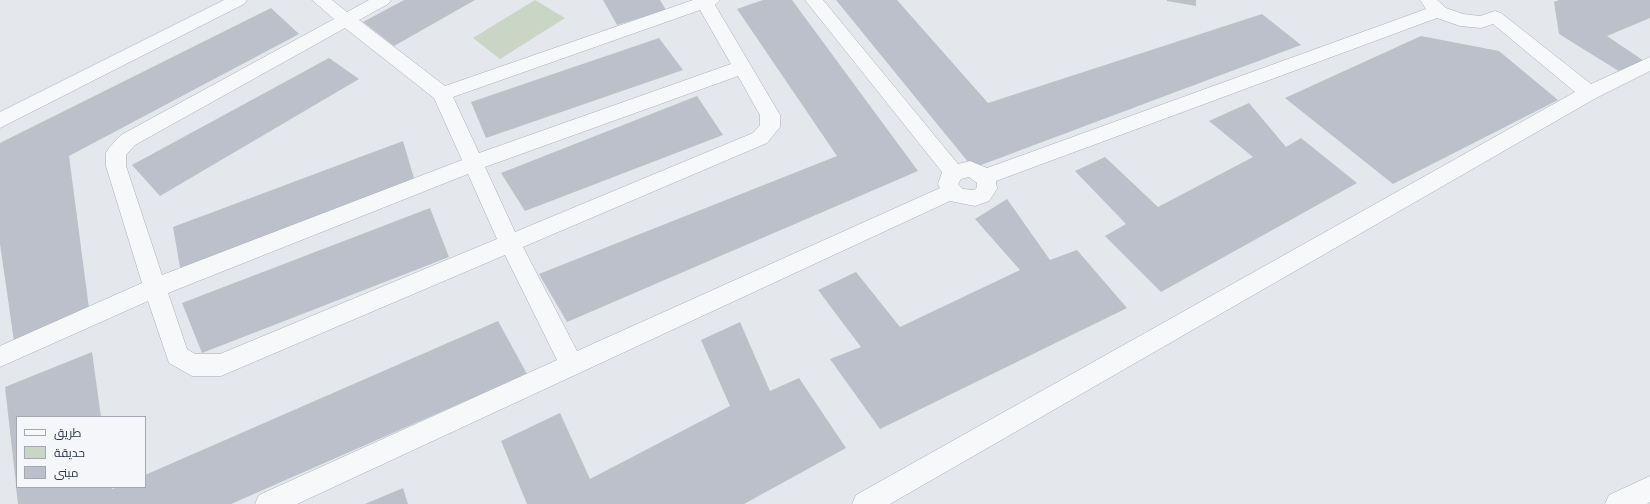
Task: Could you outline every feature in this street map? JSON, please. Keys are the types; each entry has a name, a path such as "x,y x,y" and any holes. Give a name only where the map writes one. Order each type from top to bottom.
{"street":[{"path":"0,121 238,0"},
{"path":"321,0 442,94 510,244 572,365"},
{"path":"382,0 128,140 116,152 116,166 177,356 192,365 221,365 760,138 770,127 770,115 706,1 442,94"},
{"path":"268,504 572,365 953,182 970,169 978,172 984,177 987,183 987,190 982,195 975,198 958,196 953,182 814,0"},
{"path":"984,177 1433,5 1460,20 1481,22 1495,8 1589,93"},
{"path":"865,504 1589,93 1650,63"},
{"path":"0,357 155,288 474,163 742,67"},
{"path":"1618,504 1650,489"}],"green space":[{"path":"535,0 565,18 500,59 473,38"}],"building":[{"path":"404,0 475,0 394,46 363,22"},
{"path":"603,0 660,0 666,10 617,25"},
{"path":"763,0 792,0 918,171 567,322 539,274 837,156 737,9"},
{"path":"836,0 897,0 988,103 1262,14 1301,45 973,168"},
{"path":"1196,0 1196,6 1167,1"},
{"path":"1559,0 1650,0 1650,18 1607,36 1644,61 1622,73 1559,34 1554,2"},
{"path":"271,8 299,34 69,156 90,316 15,348 0,244 0,143"},
{"path":"1421,36 1499,51 1558,100 1393,184 1285,98"},
{"path":"659,38 683,70 486,138 471,102"},
{"path":"329,58 359,79 160,196 132,165"},
{"path":"697,96 723,135 525,211 501,173"},
{"path":"1249,103 1286,147 1301,138 1357,183 1161,292 1105,236 1126,224 1075,171 1105,157 1158,207 1253,157 1209,121"},
{"path":"403,141 416,185 181,273 173,227"},
{"path":"1007,199 1050,260 1077,250 1127,308 880,429 830,359 861,347 818,290 856,272 900,327 1020,270 975,219"},
{"path":"430,208 449,257 202,353 182,303"},
{"path":"498,321 527,374 231,504 18,504 16,488 146,488 146,475"},
{"path":"740,322 770,391 799,378 846,448 744,504 527,504 501,441 560,413 590,479 730,406 701,340"},
{"path":"92,352 101,416 16,416 16,484 5,387"},
{"path":"403,488 408,504 365,504"}]}
